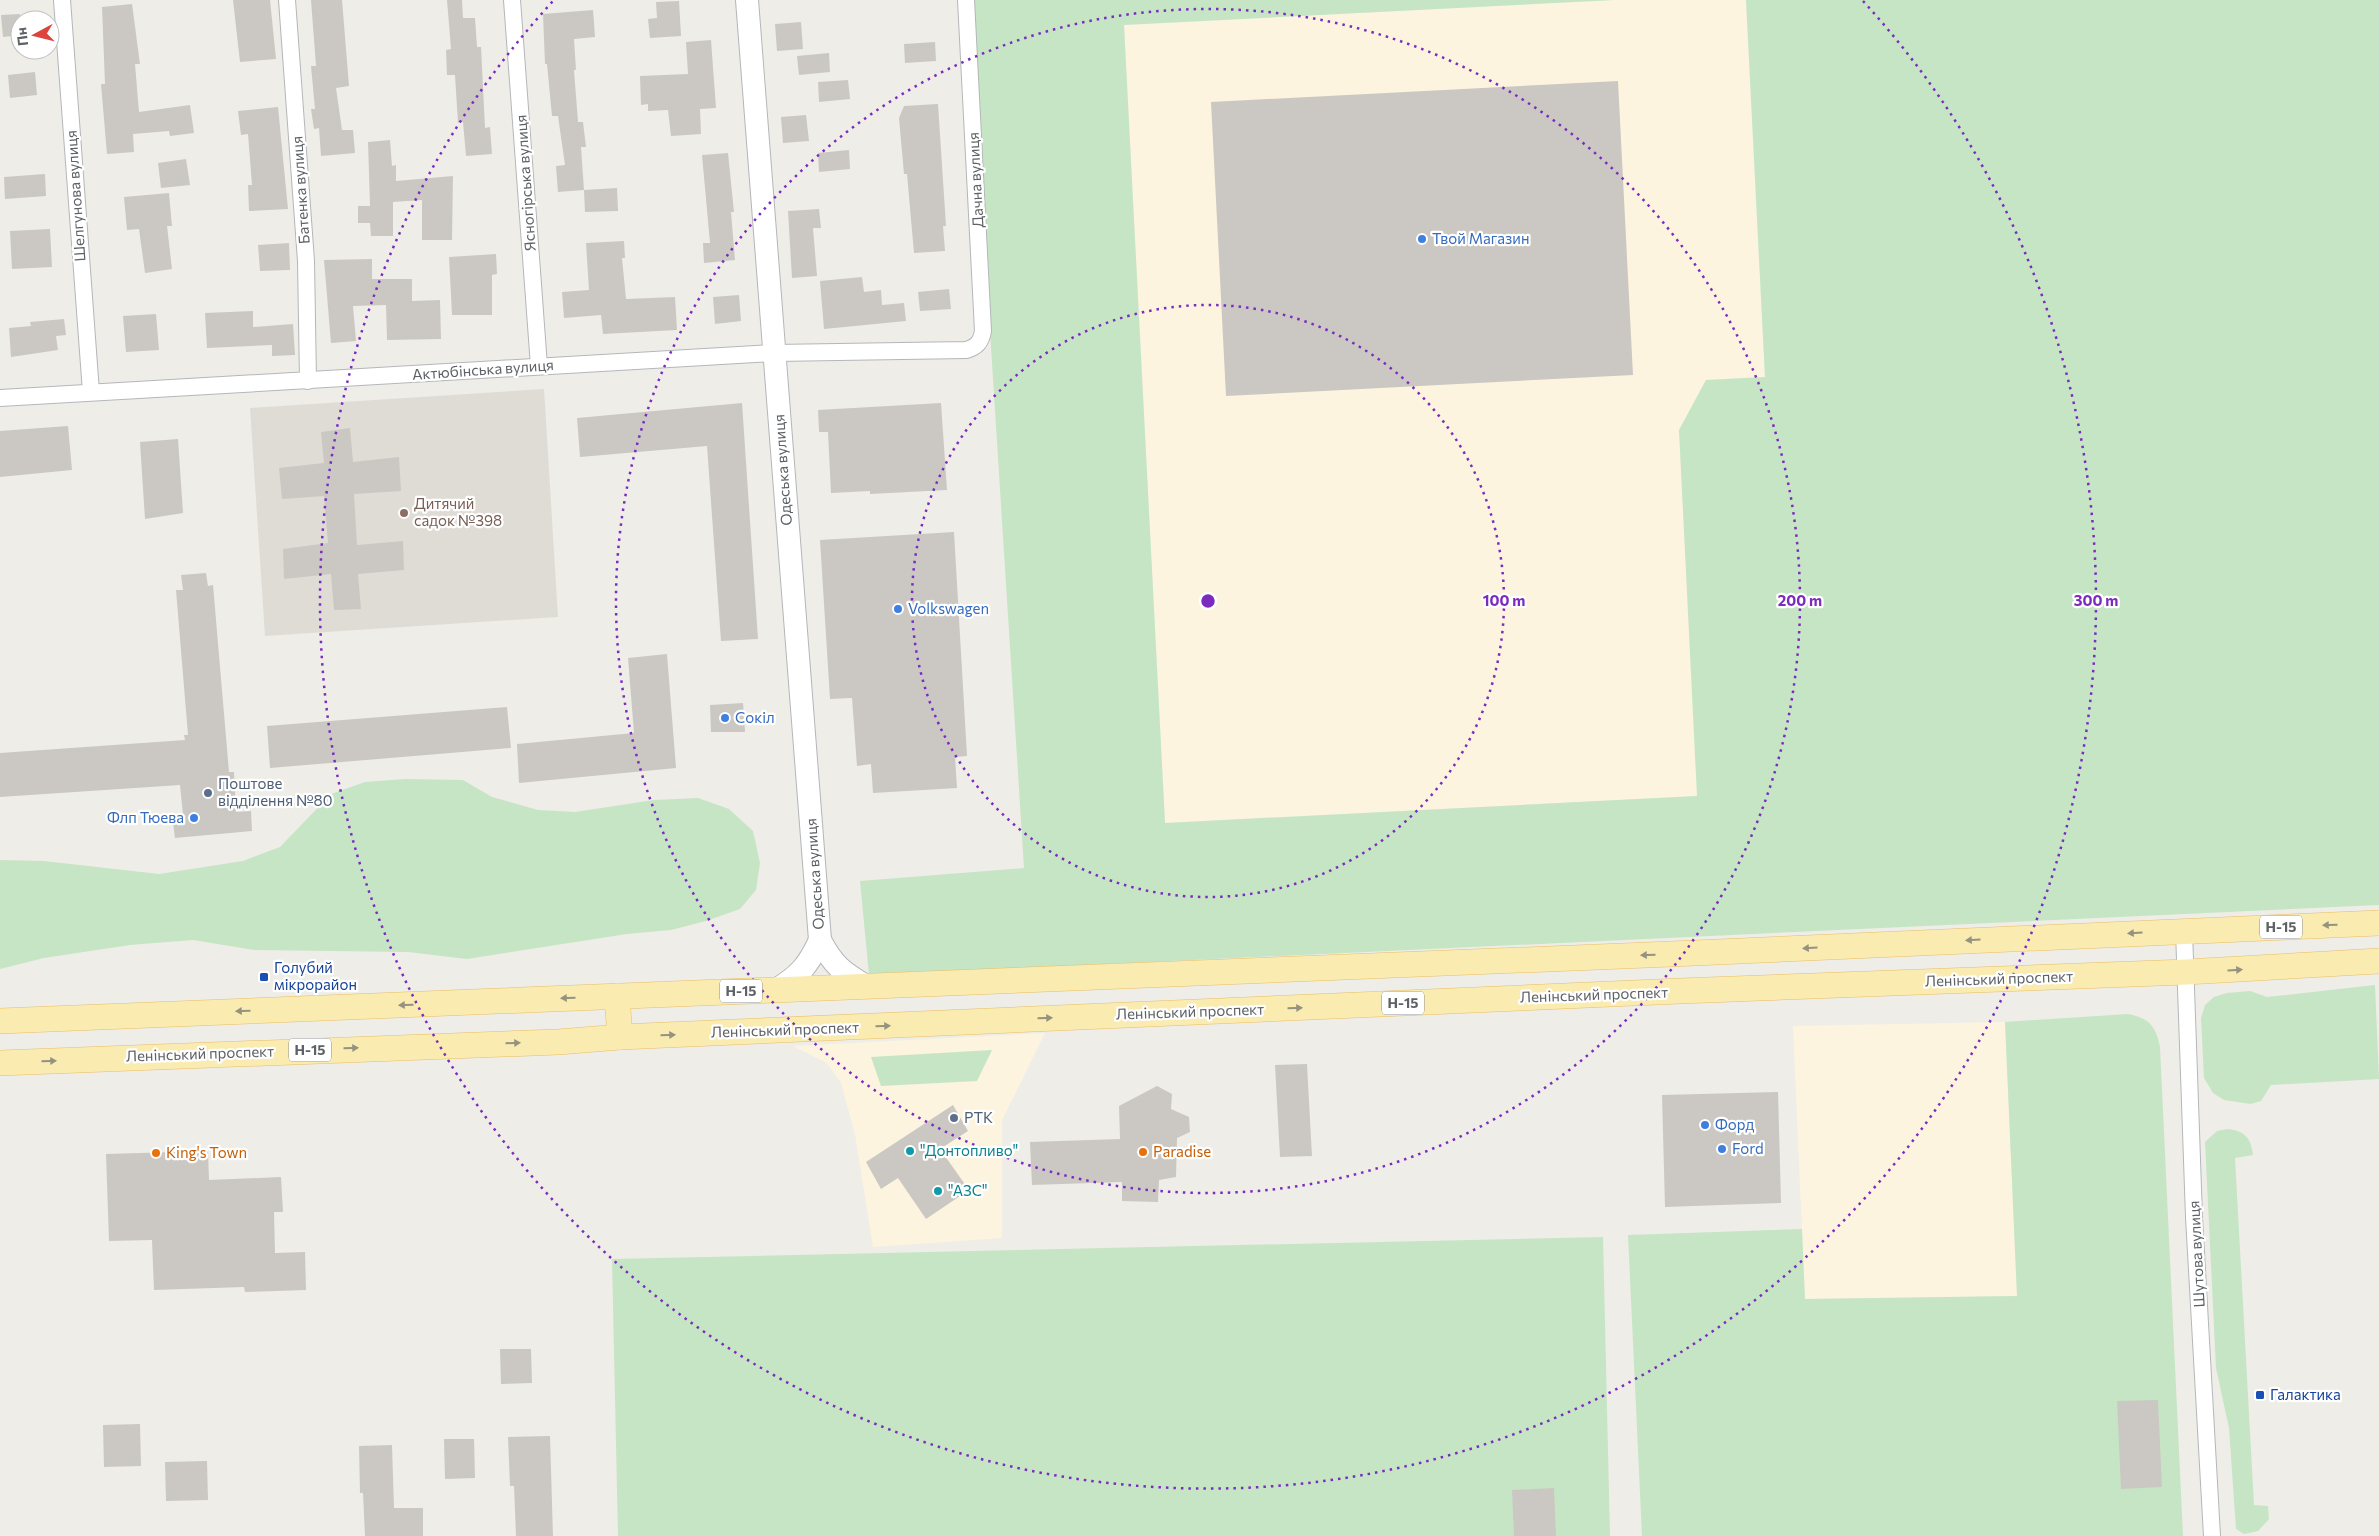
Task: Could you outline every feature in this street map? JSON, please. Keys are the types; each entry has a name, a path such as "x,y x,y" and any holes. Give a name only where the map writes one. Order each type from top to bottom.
{"main road":[{"name":"Н-15","path":"0,1021 2379,923"},
{"name":"Ленінський проспект","path":"0,1063 558,1042 620,1037 1680,991 2186,972 2379,961"},
{"path":"617,996 620,1037"}],"street":[{"name":"Шелгунова вулиця","path":"62,0 91,392"},
{"name":"Батенка вулиця","path":"287,0 306,261 308,381"},
{"name":"Ясногірська вулиця","path":"512,0 539,366"},
{"name":"Одеська вулиця","path":"747,0 820,940 829,957 840,971 866,986"},
{"name":"Дачна вулиця","path":"966,0 983,331 981,340 976,347 966,350"},
{"name":"Актюбінська вулиця","path":"0,398 774,353 966,350"},
{"name":"Шутова вулиця","path":"2184,931 2194,1217 2212,1536"},
{"name":"Одеська вулиця","path":"776,990 798,976 811,960 820,940"}],"shaded area":[{"path":"1614,0 1746,0 1765,377 1706,380 1679,430 1698,796 1165,823 1124,25"},
{"name":"Дитячий садок №398","path":"544,389 558,617 265,636 250,408"},
{"path":"2005,1022 2017,1296 1805,1299 1793,1026"},
{"path":"1045,1033 1002,1120 1002,1238 873,1247 855,1134 841,1083 827,1063 793,1046"}],"green space":[{"path":"969,0 1614,0 1124,25 1165,823 1697,796 1679,430 1706,380 1765,377 1746,0 2379,0 2379,905 869,975 860,881 1024,868"},
{"path":"405,779 463,780 492,797 538,810 575,812 654,800 698,798 729,809 753,831 760,863 756,890 740,909 706,921 671,930 627,934 467,959 408,952 254,950 193,940 130,945 44,958 0,969 0,860 44,861 159,874 243,861 280,847 331,794 365,782"},
{"path":"2375,985 2379,1079 2271,1085 2261,1101 2251,1104 2224,1100 2213,1093 2204,1078 2201,1018 2205,1005 2214,997 2227,993 2250,991 2267,997"},
{"path":"2128,1014 2141,1018 2154,1028 2160,1047 2183,1536 1642,1536 1628,1235 1802,1229 1805,1299 2017,1296 2005,1022"},
{"path":"992,1050 977,1081 881,1086 871,1057"},
{"path":"2228,1129 2246,1136 2251,1144 2253,1155 2235,1158 2254,1505 2268,1506 2269,1519 2258,1531 2244,1534 2236,1529 2229,1428 2216,1368 2205,1142 2217,1131"},
{"path":"1603,1237 1610,1536 618,1536 612,1259"}],"building":[{"path":"233,0 270,0 276,59 240,62"},
{"path":"311,0 342,0 349,86 336,88 342,130 353,130 355,153 321,156 319,128 314,129 311,109 315,109 311,66 316,66"},
{"path":"447,0 462,0 463,18 475,18 477,47 481,47 485,128 490,127 492,154 466,156 463,122 458,123 455,75 447,75 446,50 451,49"},
{"path":"679,1 681,36 650,38 648,19 657,18 656,2"},
{"path":"132,4 140,64 135,64 139,112 190,105 194,133 170,136 169,131 133,134 134,152 107,154 101,84 105,84 102,7"},
{"path":"593,10 595,37 574,39 578,122 583,122 586,147 581,147 584,190 558,192 556,166 565,165 558,116 552,116 547,64 545,64 543,14"},
{"path":"1,15 10,15 10,36 3,37"},
{"path":"801,22 803,49 777,51 775,24"},
{"path":"711,40 716,108 700,109 701,134 671,136 668,110 648,111 648,104 641,105 640,76 688,74 686,42"},
{"path":"935,42 936,61 905,63 904,44"},
{"path":"829,53 830,72 799,75 797,56"},
{"path":"35,72 37,95 10,98 8,75"},
{"path":"848,80 850,99 819,102 818,82"},
{"name":"Твой Магазин","path":"1618,81 1633,375 1226,396 1211,102"},
{"path":"938,104 946,226 943,226 945,251 914,253 907,174 904,174 899,118 904,106"},
{"path":"278,107 288,209 249,211 248,185 252,185 248,134 241,135 238,111"},
{"path":"806,115 809,141 783,143 781,117"},
{"path":"390,140 392,166 396,165 396,181 453,176 452,240 422,240 422,200 393,202 393,236 371,236 370,223 358,223 358,206 370,206 368,142"},
{"path":"849,150 850,169 819,172 818,153"},
{"path":"728,153 734,212 731,212 735,260 704,263 703,243 710,243 702,155"},
{"path":"186,159 190,185 161,188 158,163"},
{"path":"45,174 46,196 5,199 4,177"},
{"path":"617,188 618,211 585,212 584,190"},
{"path":"169,193 172,226 167,226 172,269 145,273 139,229 127,230 124,197"},
{"path":"819,209 821,228 813,228 817,276 792,278 788,211"},
{"path":"50,229 52,267 12,269 10,231"},
{"path":"624,241 625,258 622,258 626,299 675,297 677,330 603,334 601,315 564,318 562,292 589,290 586,243"},
{"path":"289,243 290,270 260,271 258,245"},
{"path":"496,254 497,274 492,275 492,315 452,315 449,257"},
{"path":"372,259 372,279 412,279 412,301 440,300 441,339 387,340 386,305 353,306 356,341 331,343 324,260"},
{"path":"862,277 864,292 881,290 882,305 904,303 906,321 824,329 820,281"},
{"path":"949,289 951,309 920,311 918,292"},
{"path":"739,295 741,321 715,324 713,297"},
{"path":"253,311 253,327 293,324 295,355 272,356 272,345 207,348 205,313"},
{"path":"156,314 159,350 126,352 123,316"},
{"path":"64,319 66,335 56,336 58,350 11,357 9,328 31,326 30,322"},
{"path":"742,403 758,639 721,641 707,446 580,457 577,418"},
{"path":"941,403 947,490 870,494 870,491 831,493 828,432 819,432 818,410"},
{"path":"68,426 72,470 0,477 0,431"},
{"path":"350,428 353,462 399,457 401,491 354,494 357,545 403,541 404,570 358,574 361,609 334,610 331,574 284,579 283,549 328,543 324,496 282,499 279,468 324,463 321,432"},
{"path":"178,439 183,513 145,519 140,442"},
{"path":"954,532 967,756 955,757 957,788 873,793 871,764 857,766 852,698 830,699 820,540"},
{"path":"206,573 208,586 213,585 229,772 234,772 236,812 251,811 252,831 175,838 172,815 183,815 180,785 0,797 0,753 185,740 184,735 188,735 176,590 183,590 181,575"},
{"path":"667,654 676,768 519,783 517,744 634,733 628,658"},
{"path":"743,703 745,732 711,732 710,705"},
{"path":"507,707 511,748 270,768 267,726"},
{"path":"1307,1064 1312,1156 1280,1157 1275,1065"},
{"path":"1157,1086 1172,1094 1171,1109 1189,1117 1190,1132 1177,1138 1176,1177 1159,1180 1158,1202 1122,1201 1122,1182 1032,1185 1030,1142 1120,1139 1119,1106"},
{"name":"Ford","path":"1778,1092 1781,1203 1665,1207 1662,1095"},
{"path":"953,1105 968,1131 940,1149 969,1190 926,1219 898,1178 881,1189 866,1162"},
{"path":"208,1151 209,1180 281,1177 283,1212 274,1212 275,1253 305,1252 306,1290 245,1292 244,1287 154,1290 152,1240 109,1241 106,1154"},
{"path":"500,1349 531,1349 532,1383 501,1384"},
{"path":"2158,1400 2162,1487 2121,1489 2117,1401"},
{"path":"140,1424 141,1466 104,1467 103,1425"},
{"path":"550,1436 553,1536 516,1536 514,1486 510,1486 508,1437"},
{"path":"444,1439 474,1439 475,1478 445,1479"},
{"path":"392,1445 394,1508 423,1508 423,1536 365,1536 363,1493 360,1493 359,1446"},
{"path":"207,1461 208,1500 166,1501 165,1462"},
{"path":"1554,1488 1556,1536 1514,1536 1512,1490"}],"place":[{"name":"Твой Магазин","path":"1422,239"},
{"name":"Дитячий садок №398","path":"404,513"},
{"name":"Volkswagen","path":"898,609"},
{"name":"Сокіл","path":"725,718"},
{"name":"Поштове відділення №80","path":"208,793"},
{"name":"Флп Тюева","path":"194,818"},
{"name":"Голубий мікрорайон","path":"264,977"},
{"name":"РТК","path":"954,1118"},
{"name":"Форд","path":"1705,1125"},
{"name":"Ford","path":"1722,1149"},
{"name":"\"Донтопливо\"","path":"910,1151"},
{"name":"Paradise","path":"1143,1152"},
{"name":"King's Town","path":"156,1153"},
{"name":"\"АЗС\"","path":"938,1191"},
{"name":"Галактика","path":"2260,1395"}]}
